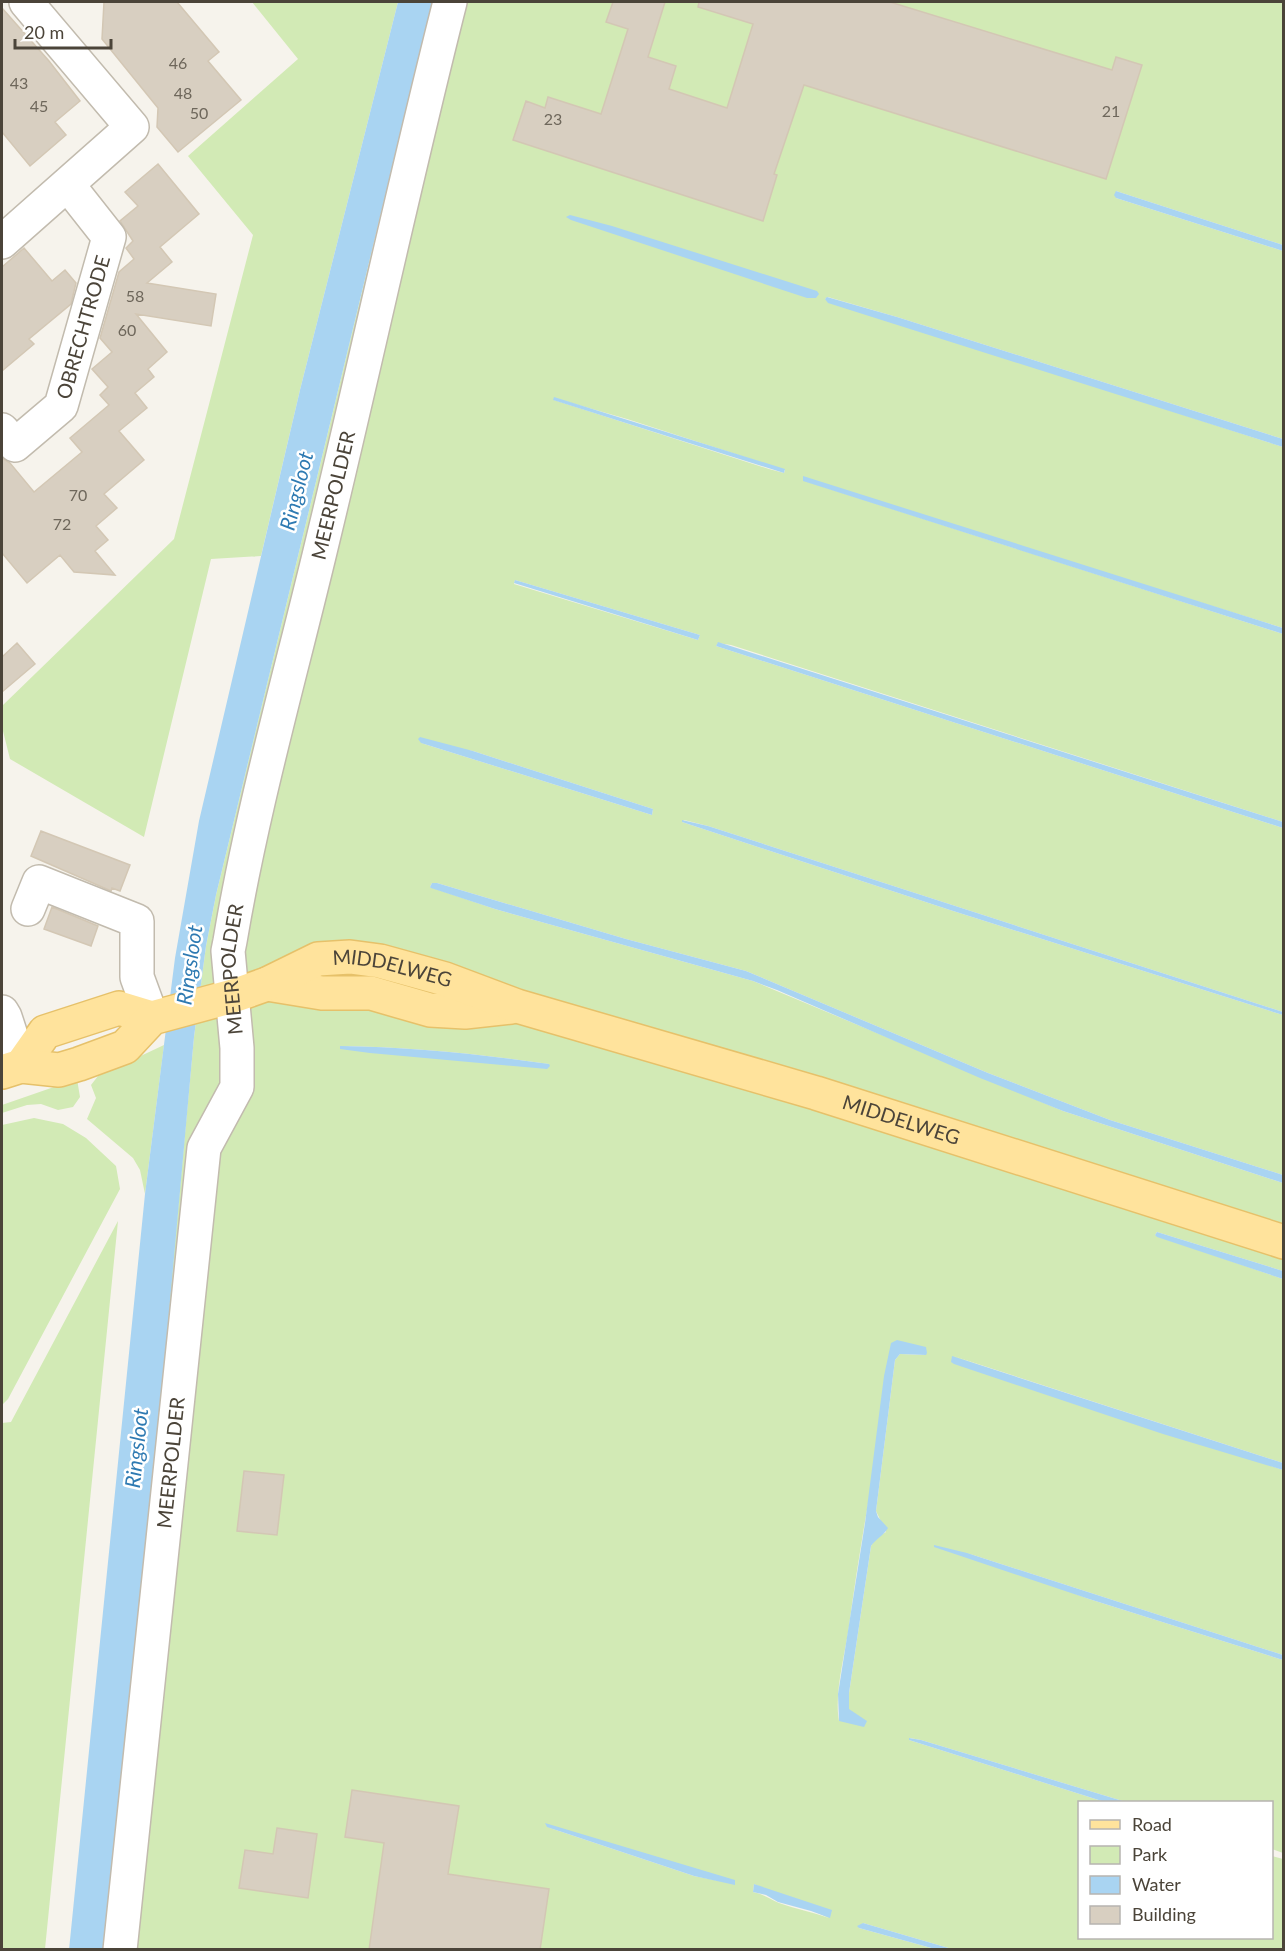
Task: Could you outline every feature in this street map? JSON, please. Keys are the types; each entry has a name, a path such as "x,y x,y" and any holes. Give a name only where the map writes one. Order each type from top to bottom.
{"main road":[{"name":"MIDDELWEG","path":"157,1016 233,996 267,984 322,993 371,993 430,1010 465,1012 517,1006 816,1093 1284,1242"},
{"path":"11,1069 59,1070 79,1064 125,1047 157,1016"}],"street":[{"path":"2,242 132,127 26,2"},
{"name":"MEERPOLDER","path":"120,1950 204,1148 237,1087 237,1048 228,951 242,867 324,534 417,130 450,2"},
{"name":"OBRECHTRODE","path":"2,430 15,445 60,406 109,237 68,185"},
{"path":"28,909 39,882 137,921 137,977 157,1016"},
{"path":"2,1012 5,1017 11,1069"}],"green space":[{"path":"252,2 398,2 300,390 261,556 211,559 144,837 10,759 2,727 2,706 174,539 253,235 188,156 298,59"},
{"path":"432,2 1283,2 1283,245 1116,191 1116,198 1283,251 1283,439 897,317 828,297 825,299 1283,447 1283,628 802,480 1283,634 1283,822 731,645 718,643 716,646 1283,828 1283,1012 708,826 684,820 682,822 950,910 1283,1015 1283,1175 1110,1120 988,1073 746,971 626,939 437,883 432,883 430,887 495,909 753,981 1063,1111 1283,1183 1283,1271 1157,1232 1155,1235 1283,1279 1283,1463 953,1356 1283,1470 1283,1655 967,1553 1089,1599 1283,1660 1283,1853 1273,1849 1273,1801 1123,1801 921,1740 910,1738 909,1740 1102,1801 1078,1801 1078,1939 1273,1939 1273,1856 1283,1859 1283,1949 952,1949 863,1923 859,1928 935,1949 109,1950 194,1037 206,946 216,895","holes":["554,398 627,419 785,470 784,473 769,469 554,400","515,580 700,635 698,640 514,584","421,743 473,751 653,809 652,815","340,1046 419,1049 549,1064","897,1341 926,1355 900,1354 895,1360 876,1511 886,1532 876,1538 871,1546 849,1693 849,1709 839,1721 838,1698 841,1674 865,1519","547,1827 735,1881 735,1884 694,1876","754,1884 829,1918 779,1903 753,1892"]},
{"path":"164,1045 145,1194 140,1170 133,1158 87,1119 96,1098 91,1085 98,1076"},
{"path":"77,1079 80,1097 73,1107 58,1110 41,1104 27,1105 2,1113 2,1105"},
{"path":"34,1118 63,1124 86,1138 116,1166 120,1189 8,1399 2,1405 2,1125"},
{"path":"118,1221 45,1949 2,1949 2,1423 11,1422"}],"water":[{"name":"Ringsloot","path":"398,2 432,2 216,895 206,946 194,1037 109,1949 69,1950 145,1194 175,958 199,821 300,390"},
{"path":"1116,191 1283,245 1283,251 1116,198 1114,195"},
{"path":"570,215 612,226 817,291 819,294 816,298 807,298 566,217"},
{"path":"827,297 1283,439 1283,447 828,303 825,299"},
{"path":"554,397 785,469 784,473 553,400"},
{"path":"803,476 1283,628 1283,634 803,481"},
{"path":"515,580 700,635 698,640 514,583"},
{"path":"718,642 1283,822 1283,828 716,646"},
{"path":"420,737 473,751 653,809 652,815 421,743 418,739"},
{"path":"682,820 708,826 1283,1012 1283,1015 950,910 682,822"},
{"path":"432,883 746,971 988,1073 1110,1120 1283,1175 1283,1183 1063,1111 753,981 495,909 431,888"},
{"path":"340,1046 445,1052 523,1060 550,1066 547,1069 370,1053 340,1049"},
{"path":"1157,1232 1283,1271 1283,1279 1157,1237 1155,1235"},
{"path":"897,1340 926,1347 927,1353 926,1355 900,1354 895,1360 876,1511 878,1517 888,1528 871,1546 849,1693 849,1709 867,1721 864,1727 839,1721 838,1694 865,1523 884,1376 891,1343"},
{"path":"952,1356 1283,1463 1283,1470 1163,1434 954,1364 951,1362"},
{"path":"934,1545 967,1553 1283,1655 1283,1660 1089,1599 934,1547"},
{"path":"909,1738 921,1740 1123,1801 1102,1801 909,1740"},
{"path":"545,1823 735,1880 735,1885 694,1876 547,1827"},
{"path":"754,1884 832,1910 830,1918 753,1892"},
{"path":"863,1923 952,1949 935,1949 857,1926"}],"building":[{"path":"104,2 177,2 219,52 208,61 241,100 178,152 157,127 158,108 102,39"},
{"path":"613,2 665,2 648,57 676,66 669,89 727,108 753,24 698,7 699,2 890,2 1112,70 1116,57 1142,65 1106,179 804,85 774,174 777,175 763,221 513,140 526,101 545,108 548,97 601,114 628,29 606,22"},
{"path":"2,8 49,61 80,101 55,122 66,135 30,166 2,132"},
{"path":"158,164 199,214 160,247 172,262 147,283 216,294 211,326 136,314 167,352 148,369 154,377 135,393 147,408 119,431 144,460 104,494 117,508 96,526 108,540 95,551 115,575 74,572 60,555 27,583 2,553 2,458 10,463 34,492 82,452 70,438 109,405 100,395 108,387 92,369 112,352 100,338 119,272 134,259 126,248 133,241 120,221 138,206 125,192"},
{"path":"24,248 52,281 65,270 76,283 71,304 29,339 34,344 2,371 2,267"},
{"path":"17,643 35,664 2,692 2,657"},
{"path":"41,831 130,865 120,891 112,888 111,891 31,856"},
{"path":"52,907 98,926 91,946 44,929"},
{"path":"244,1471 284,1475 277,1535 237,1531"},
{"path":"352,1790 459,1806 448,1874 549,1889 540,1950 369,1950 384,1843 345,1837"},
{"path":"277,1828 317,1834 308,1898 239,1888 245,1850 273,1854"}]}
